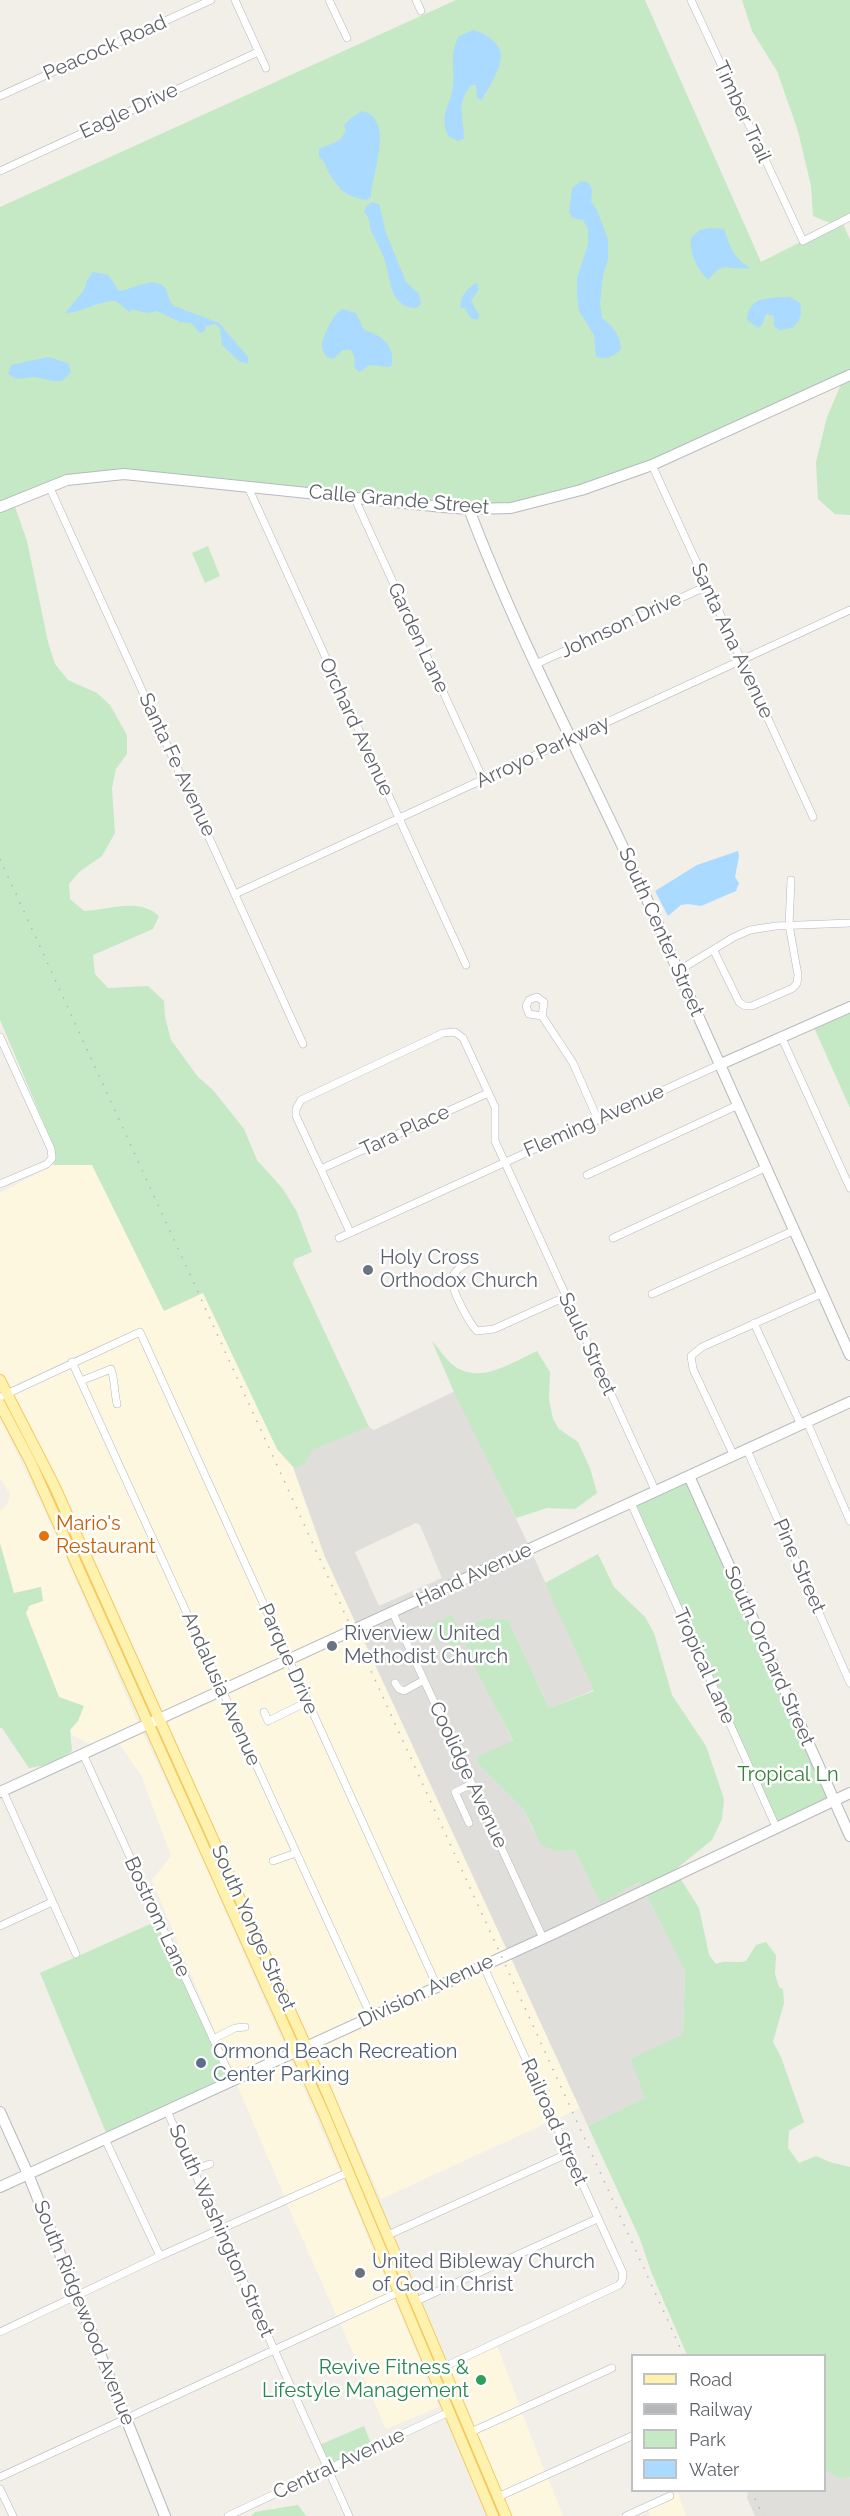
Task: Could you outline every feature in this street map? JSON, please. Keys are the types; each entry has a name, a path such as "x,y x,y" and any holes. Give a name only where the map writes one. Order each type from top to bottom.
{"main road":[{"name":"South Yonge Street","path":"0,1380 4,1395 49,1474 234,1886 349,2172 493,2516"},
{"name":"South Yonge Street","path":"0,1404 30,1462 218,1877 388,2235 506,2516"},
{"path":"74,1558 82,1560 103,1594"},
{"path":"218,1877 225,1878 234,1886"},
{"path":"371,2224 380,2232 388,2235"},
{"path":"449,2412 459,2417 470,2430"}],"street":[{"name":"Peacock Road","path":"0,96 211,0"},
{"path":"235,0 266,68"},
{"path":"329,0 347,38"},
{"path":"416,0 421,11"},
{"name":"Timber Trail","path":"691,0 802,241 850,217"},
{"name":"Eagle Drive","path":"0,171 258,52"},
{"name":"Calle Grande Street","path":"0,507 66,480 124,474 470,509 529,505 581,490 652,465 850,375"},
{"name":"Santa Ana Avenue","path":"652,465 813,817"},
{"name":"Santa Fe Avenue","path":"49,486 303,1044"},
{"name":"Orchard Avenue","path":"248,487 466,965"},
{"name":"Garden Lane","path":"354,497 483,779"},
{"name":"South Center Street","path":"470,509 483,545 570,740 652,908 850,1355"},
{"name":"Johnson Drive","path":"536,664 707,586"},
{"name":"Arroyo Parkway","path":"235,894 850,610"},
{"path":"714,951 739,1002 745,1006 752,1006 793,988 797,983 789,925 791,880"},
{"path":"678,971 734,937 750,930 789,925 850,923"},
{"name":"Fleming Avenue","path":"339,1238 781,1036 850,1007"},
{"path":"542,1016 573,1063 598,1120"},
{"name":"Sauls Street","path":"321,1169 296,1116 297,1104 443,1033 455,1032 463,1038 496,1114 495,1141 656,1492"},
{"path":"781,1036 850,1188"},
{"path":"0,1037 51,1149 52,1158 47,1164 0,1184"},
{"name":"Tara Place","path":"321,1169 488,1093"},
{"path":"587,1175 738,1105"},
{"path":"613,1238 767,1167"},
{"path":"321,1169 350,1233"},
{"path":"652,1294 795,1230"},
{"path":"467,1263 458,1268 452,1280 467,1316 477,1331 494,1329 565,1297"},
{"path":"734,1456 693,1369 692,1356 702,1347 823,1293"},
{"path":"754,1323 850,1521"},
{"name":"Parque Drive","path":"72,1362 140,1332 437,1986"},
{"path":"4,1395 72,1362"},
{"name":"Andalusia Avenue","path":"72,1362 370,2016"},
{"path":"81,1380 111,1369 116,1382 114,1387 117,1404"},
{"name":"Hand Avenue","path":"2,1791 850,1402"},
{"name":"Pine Street","path":"747,1450 850,1683"},
{"name":"South Orchard Street","path":"689,1476 850,1836"},
{"name":"Tropical Lane","path":"631,1503 777,1829"},
{"name":"Coolidge Avenue","path":"393,1613 543,1938"},
{"path":"395,1683 399,1689 404,1691 424,1680"},
{"path":"264,1712 268,1720 307,1702"},
{"name":"Bostrom Lane","path":"82,1754 232,2080"},
{"path":"469,1823 455,1792 472,1784"},
{"path":"2,1791 76,1954"},
{"name":"Division Avenue","path":"0,2187 543,1938 850,1793"},
{"path":"273,1862 296,1853"},
{"path":"0,1926 52,1902"},
{"name":"Railroad Street","path":"444,2367 619,2285 623,2272 483,1965"},
{"path":"213,2039 235,2028 245,2027"},
{"name":"South Washington Street","path":"167,2111 349,2516"},
{"name":"South Ridgewood Avenue","path":"0,2112 28,2174 165,2516"},
{"path":"105,2139 160,2256"},
{"path":"388,2235 569,2153"},
{"path":"193,2170 210,2164"},
{"path":"0,2332 160,2256 221,2231 349,2172"},
{"path":"416,2301 597,2219"},
{"path":"0,2477 399,2292"},
{"path":"470,2430 612,2368"},
{"name":"Central Avenue","path":"228,2516 449,2412"},
{"path":"498,2497 631,2437"},
{"path":"0,2489 13,2516"},
{"path":"626,2516 670,2496"}],"shaded area":[{"path":"53,1165 92,1165 164,1310 203,1293 277,1449 293,1467 325,1557 357,1626 290,1657 142,1328 73,1357 9,1389 0,1373 0,1193"},
{"path":"139,1336 284,1660 223,1687 77,1364"},
{"path":"71,1366 217,1690 161,1715 12,1395"},
{"path":"455,1391 529,1546 357,1626 325,1557 293,1467 295,1469 306,1463 311,1450 369,1427 374,1430","holes":["416,1523 420,1525 442,1578 379,1606 355,1552"]},
{"path":"0,1418 59,1541 139,1725 100,1743 91,1744 72,1735 70,1730 78,1721 59,1697 26,1613 40,1587 14,1594 0,1543 0,1511 7,1505 10,1494 0,1478"},
{"path":"532,1553 594,1690 549,1708 508,1620 495,1704 513,1742 478,1757 478,1764 524,1810 533,1830 556,1851 575,1850 600,1902 641,1882 643,1888 544,1934 398,1614"},
{"path":"392,1617 420,1678 404,1687 396,1678 391,1682 396,1691 423,1684 468,1782 454,1789 452,1794 468,1828 473,1825 459,1794 471,1789 538,1936 507,1950 360,1632"},
{"path":"360,1632 507,1950 439,1981 293,1663"},
{"path":"287,1666 303,1701 270,1716 266,1708 260,1711 265,1722 269,1724 306,1707 433,1984 372,2012 226,1693"},
{"path":"220,1696 291,1851 269,1859 270,1865 294,1857 366,2015 310,2041 164,1721"},
{"path":"142,1731 198,1849 287,2051 233,2076 152,1880 171,1856 141,1775 118,1742"},
{"path":"646,1894 685,1971 683,2034 646,2098 588,2126 510,1956"},
{"path":"510,1956 580,2108 557,2119 487,1966"},
{"path":"482,1969 551,2121 381,2199 313,2047"},
{"path":"290,2057 340,2172 285,2198 236,2082"},
{"path":"343,2178 391,2292 337,2317 287,2204"},
{"path":"394,2298 439,2407 386,2429 340,2323"},
{"path":"497,2346 520,2406 473,2428 448,2369"},
{"path":"522,2413 545,2472 500,2492 476,2434"},
{"path":"826,2472 841,2479 850,2477 850,2516 755,2516 747,2498 748,2492 826,2492"},
{"path":"548,2478 563,2516 510,2516 503,2498"},
{"path":"678,2493 686,2516 650,2516 648,2510 674,2498 673,2495"}],"green space":[{"path":"456,0 645,0 761,262 842,221 850,240 850,375 652,465 529,505 469,509 92,476 0,507 0,207"},
{"path":"742,0 850,0 850,213 830,223 813,216 811,186 798,131 777,71 752,31"},
{"path":"850,379 850,515 835,514 818,499 816,462 827,417 842,382"},
{"path":"14,504 27,541 48,642 55,664 68,680 97,693 110,705 127,735 127,754 116,769 112,788 115,833 102,856 79,872 69,884 70,899 84,911 133,906 151,910 159,916 153,929 93,955 95,974 108,988 148,986 164,1001 165,1017 171,1040 198,1077 213,1090 244,1129 257,1160 283,1189 297,1212 312,1252 295,1259 293,1264 369,1427 312,1450 306,1463 295,1469 277,1449 203,1293 164,1311 92,1165 53,1165 56,1158 54,1147 0,1020 0,511"},
{"path":"208,546 220,576 205,583 192,553"},
{"path":"850,1007 850,1108 812,1023"},
{"path":"432,1341 454,1366 475,1373 496,1370 537,1351 550,1372 549,1400 553,1419 559,1429 578,1442 590,1468 597,1493 575,1509 547,1508 516,1518 454,1392"},
{"name":"Tropical Ln","path":"688,1481 830,1799 779,1825 635,1505"},
{"path":"0,1543 14,1593 41,1587 43,1601 29,1606 26,1613 59,1697 84,1706 78,1721 70,1730 72,1751 53,1764 29,1768 0,1728"},
{"path":"598,1554 614,1587 645,1617 654,1633 672,1695 706,1746 724,1799 722,1819 712,1840 676,1869 677,1872 643,1888 640,1882 600,1903 575,1850 556,1851 541,1845 524,1810 478,1764 477,1757 513,1741 475,1668 465,1642 451,1648 446,1637 436,1641 429,1626 452,1615 464,1641 461,1630 485,1619 508,1620 549,1708 594,1691 545,1583"},
{"path":"680,1878 699,1908 709,1955 716,1964 746,1961 756,1945 766,1942 776,1955 775,1974 779,1987 783,1989 784,2003 773,2042 781,2057 804,2122 789,2131 788,2148 799,2163 816,2156 850,2167 850,2477 841,2479 826,2472 826,2354 687,2354 652,2274 640,2239 588,2126 645,2098 631,2059 683,2034 685,1971 646,1894"},
{"path":"157,1921 228,2078 107,2135 40,1973"},
{"path":"364,2426 373,2448 328,2469 317,2446"},
{"path":"298,2505 306,2516 251,2516 255,2512"}],"water":[{"path":"474,30 488,36 496,44 500,52 500,60 494,79 482,100 477,98 476,85 471,85 466,93 462,105 464,138 458,141 448,136 445,122 453,87 454,49 459,36"},
{"path":"362,111 372,116 378,125 380,136 371,197 366,200 353,197 340,188 319,157 319,149 340,140 346,131 344,125"},
{"path":"581,181 588,182 592,190 591,201 598,212 608,240 608,260 603,275 600,303 602,318 615,331 621,349 607,358 596,357 594,335 579,311 577,278 588,245 588,229 583,220 573,218 569,212 572,188"},
{"path":"372,202 379,204 386,233 406,282 419,294 421,304 416,308 407,307 395,297 384,258 364,212 366,206"},
{"path":"724,229 737,257 751,268 723,268 708,280 700,271 695,260 691,249 691,238 700,230"},
{"path":"93,272 108,275 119,291 152,282 162,285 174,306 219,323 248,357 248,364 239,361 222,345 220,328 215,324 206,326 204,332 200,333 191,323 180,322 157,311 147,313 130,309 131,313 116,301 103,302 65,313 84,290"},
{"path":"477,283 479,289 471,301 479,315 478,320 470,318 465,308 461,308 461,300 465,293"},
{"path":"790,297 800,303 801,310 799,320 792,328 779,330 774,326 774,316 766,314 762,325 758,328 747,320 748,312 756,302 769,298"},
{"path":"343,309 356,313 364,330 386,342 391,352 392,365 389,367 370,365 359,372 354,367 355,359 351,350 343,350 333,359 326,356 322,348 324,338 332,320"},
{"path":"48,357 68,363 71,372 62,381 34,377 16,379 8,374 11,365"},
{"path":"738,851 735,877 739,883 736,891 701,906 681,905 668,916 655,891 697,865"}],"railway":[{"path":"0,859 683,2354"},
{"path":"752,2492 763,2516"}],"place":[{"name":"Holy Cross Orthodox Church","path":"368,1270"},
{"name":"Mario's Restaurant","path":"44,1536"},
{"name":"Riverview United Methodist Church","path":"332,1646"},
{"name":"Ormond Beach Recreation Center Parking","path":"201,2063"},
{"name":"United Bibleway Church of God in Christ","path":"360,2273"},
{"name":"Revive Fitness & Lifestyle Management","path":"481,2380"}]}
